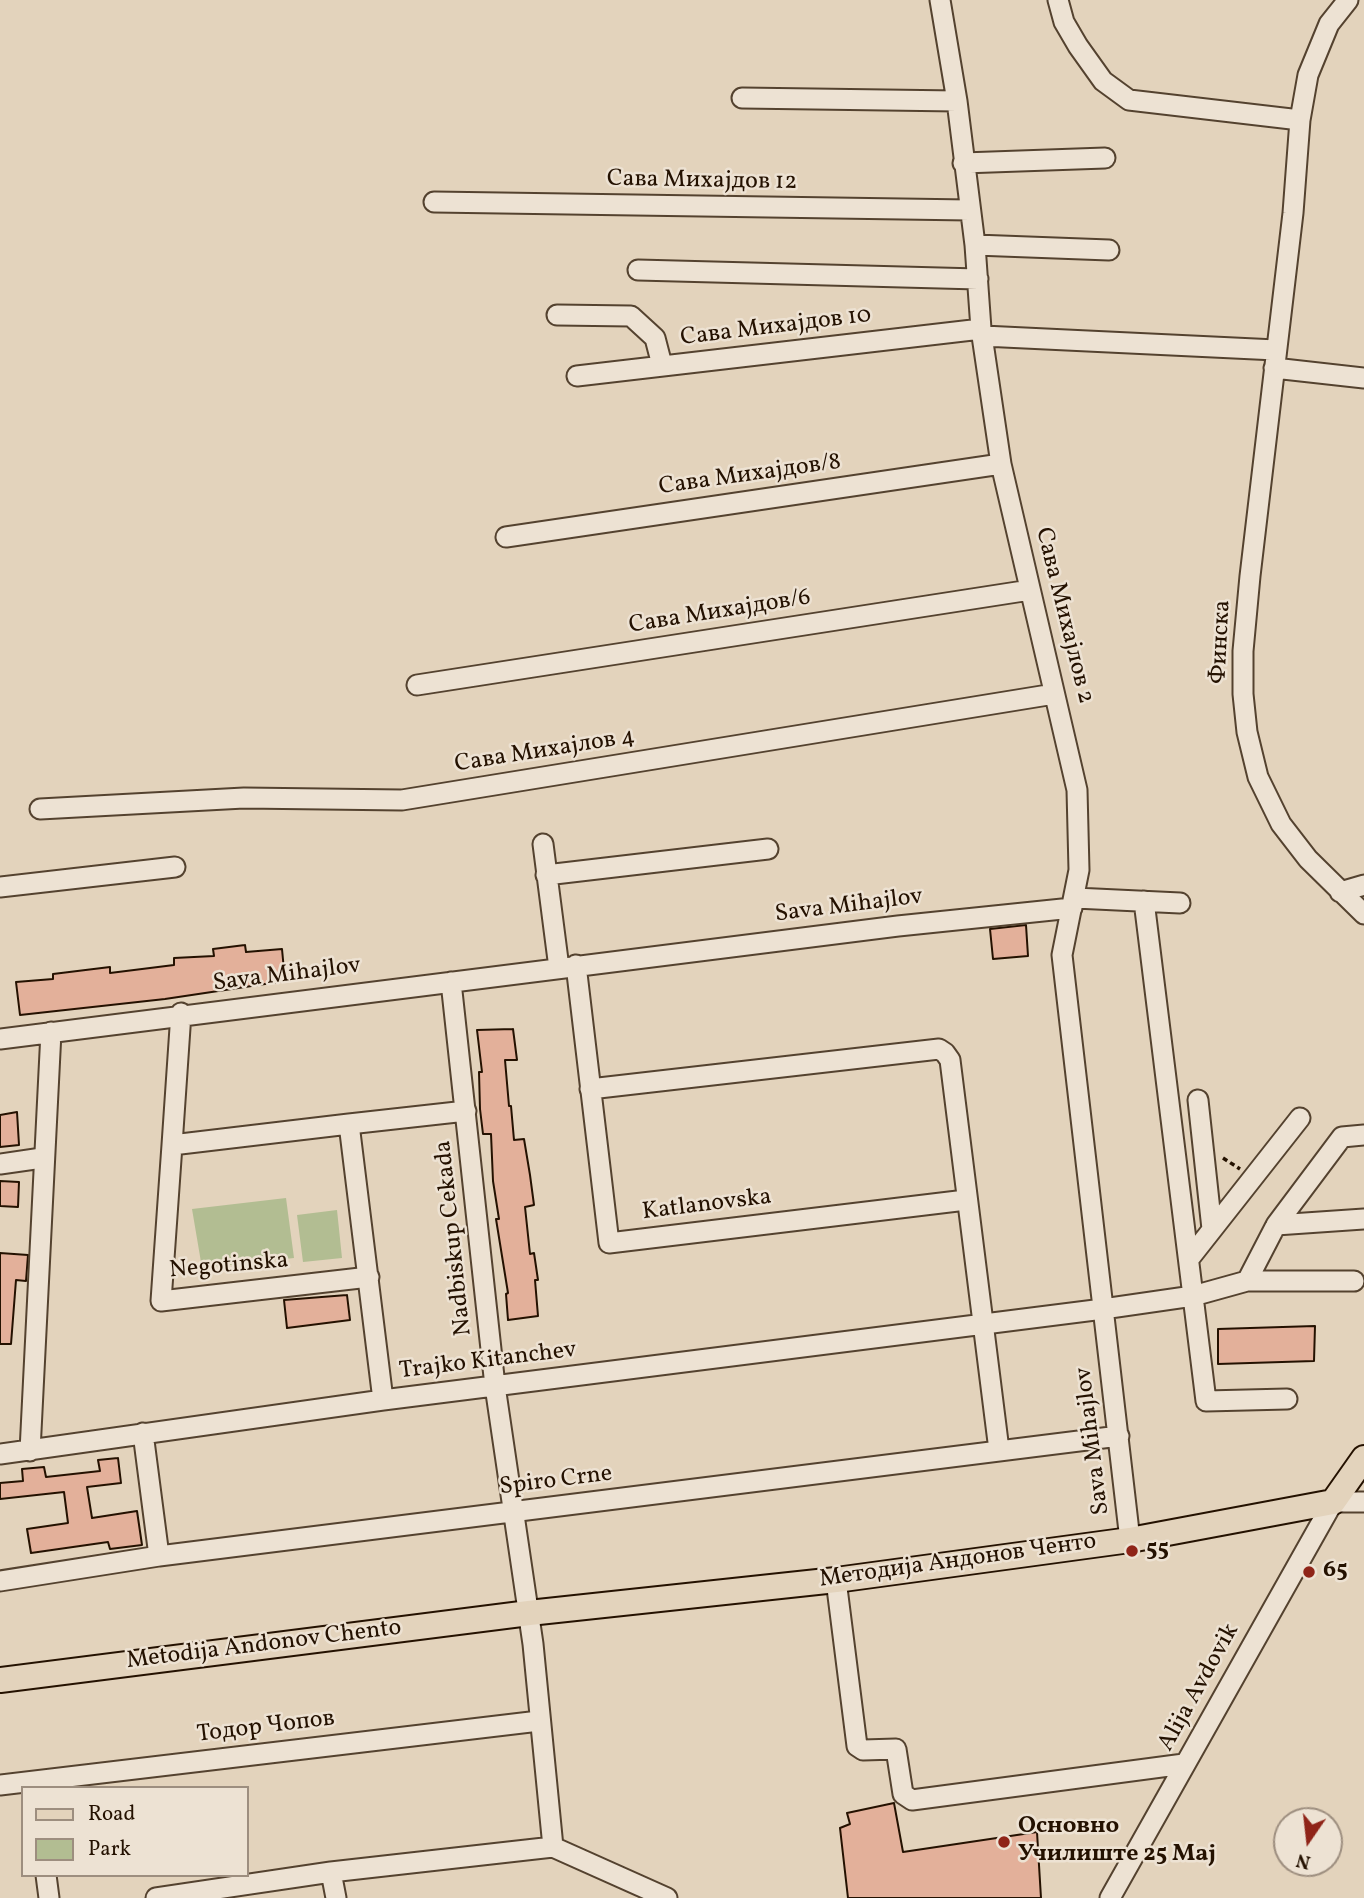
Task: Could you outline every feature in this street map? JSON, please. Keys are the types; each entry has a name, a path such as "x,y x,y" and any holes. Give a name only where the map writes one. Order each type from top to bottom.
{"main road":[{"path":"1333,1502 1364,1458"},
{"name":"Методија Андонов Ченто","path":"528,1613 836,1580 1130,1540 1333,1502"},
{"name":"Metodija Andonov Chento","path":"0,1680 528,1613"}],"street":[{"name":"Сава Михајлов 2","path":"940,0 957,101 975,245 982,333 1001,464 1054,694 1065,725 1077,790 1080,843 1074,903"},
{"path":"1058,0 1065,22 1078,46 1103,81 1129,100 1300,120"},
{"name":"Финска","path":"1348,0 1329,24 1308,75 1300,120 1293,213 1243,651 1247,732 1258,777 1281,824 1340,892 1364,914"},
{"path":"742,98 957,101"},
{"path":"963,163 1105,158"},
{"name":"Сава Михајдов 12","path":"434,202 969,211"},
{"path":"975,245 1110,250"},
{"name":"Сава Михајдов 10","path":"638,270 978,279"},
{"path":"556,315 631,316 655,338 662,365"},
{"path":"982,333 1275,359 1364,378"},
{"name":"Сава Михајдов 10","path":"577,376 982,333"},
{"name":"Сава Михајдов/8","path":"506,537 1001,464"},
{"name":"Сава Михајдов/6","path":"417,685 1030,590"},
{"name":"Сава Михајлов 4","path":"40,809 244,798 402,800 1054,694"},
{"name":"Katlanovska","path":"543,844 546,875 568,966 590,1089 609,1243 966,1200"},
{"path":"546,875 768,849"},
{"path":"0,887 175,867"},
{"path":"1340,892 1364,885"},
{"path":"1144,901 1206,1401 1287,1399"},
{"path":"1074,903 1180,903"},
{"name":"Sava Mihajlov","path":"0,1039 181,1013 452,982 1074,903 1062,956 1130,1540"},
{"name":"Nadbiskup Cekada","path":"452,982 495,1386 528,1613 552,1847"},
{"name":"Negotinska","path":"181,1013 161,1301 369,1277"},
{"path":"30,1451 42,1158 51,1032"},
{"path":"590,1089 939,1049 950,1060 999,1450"},
{"path":"1198,1100 1212,1229"},
{"path":"172,1145 466,1111"},
{"path":"1189,1259 1300,1118"},
{"path":"349,1124 383,1401"},
{"path":"1247,1281 1276,1225 1342,1137 1364,1135"},
{"path":"0,1164 42,1158"},
{"path":"1276,1225 1364,1219"},
{"name":"Trajko Kitanchev","path":"0,1454 495,1386 983,1322 1103,1309 1193,1296 1247,1281 1354,1281"},
{"path":"143,1433 159,1556"},
{"name":"Spiro Crne","path":"0,1581 159,1556 1119,1436"},
{"path":"1333,1502 1364,1502"},
{"name":"Alija Avdovik","path":"1110,1898 1333,1502"},
{"path":"836,1580 858,1746 863,1751 896,1749 903,1794 912,1800 1184,1764"},
{"name":"Тодор Чопов","path":"0,1785 34,1785 539,1721"},
{"path":"156,1898 331,1872 552,1847 667,1898"},
{"path":"331,1872 336,1898"},
{"path":"46,1877 49,1898"}],"green space":[{"path":"286,1198 294,1258 202,1268 192,1209"},
{"path":"337,1210 342,1258 303,1262 297,1215"}],"building":[{"path":"1026,925 1028,956 993,959 990,929"},
{"path":"245,945 246,952 282,949 285,981 165,999 20,1015 16,982 53,979 53,974 110,967 110,973 174,965 174,958 214,956 213,949"},
{"path":"513,1029 517,1060 505,1060 509,1106 514,1140 524,1139 530,1175 534,1205 525,1207 530,1254 534,1253 538,1280 535,1280 538,1316 508,1320 508,1293 496,1219 499,1219 493,1181 491,1134 483,1134 480,1109 479,1072 482,1072 477,1030"},
{"path":"17,1112 19,1145 0,1147 0,1115"},
{"path":"0,1181 19,1182 18,1207 0,1206"},
{"path":"0,1253 28,1255 26,1281 16,1280 11,1344 0,1344"},
{"path":"347,1295 350,1320 287,1328 284,1300"},
{"path":"1315,1326 1314,1361 1218,1364 1218,1329"},
{"path":"118,1458 121,1483 87,1487 92,1518 137,1511 142,1545 110,1549 108,1542 31,1553 27,1529 68,1523 64,1492 0,1499 0,1483 23,1481 22,1469 44,1467 46,1477 100,1471 98,1460"},
{"name":"Основно Училиште 25 Мај","path":"894,1803 903,1852 1037,1832 1041,1898 848,1898 840,1828 850,1824 847,1813"}],"place":[{"name":"55","path":"1132,1551"},
{"name":"65","path":"1309,1572"},
{"name":"Основно Училиште 25 Мај","path":"1004,1842"}]}
